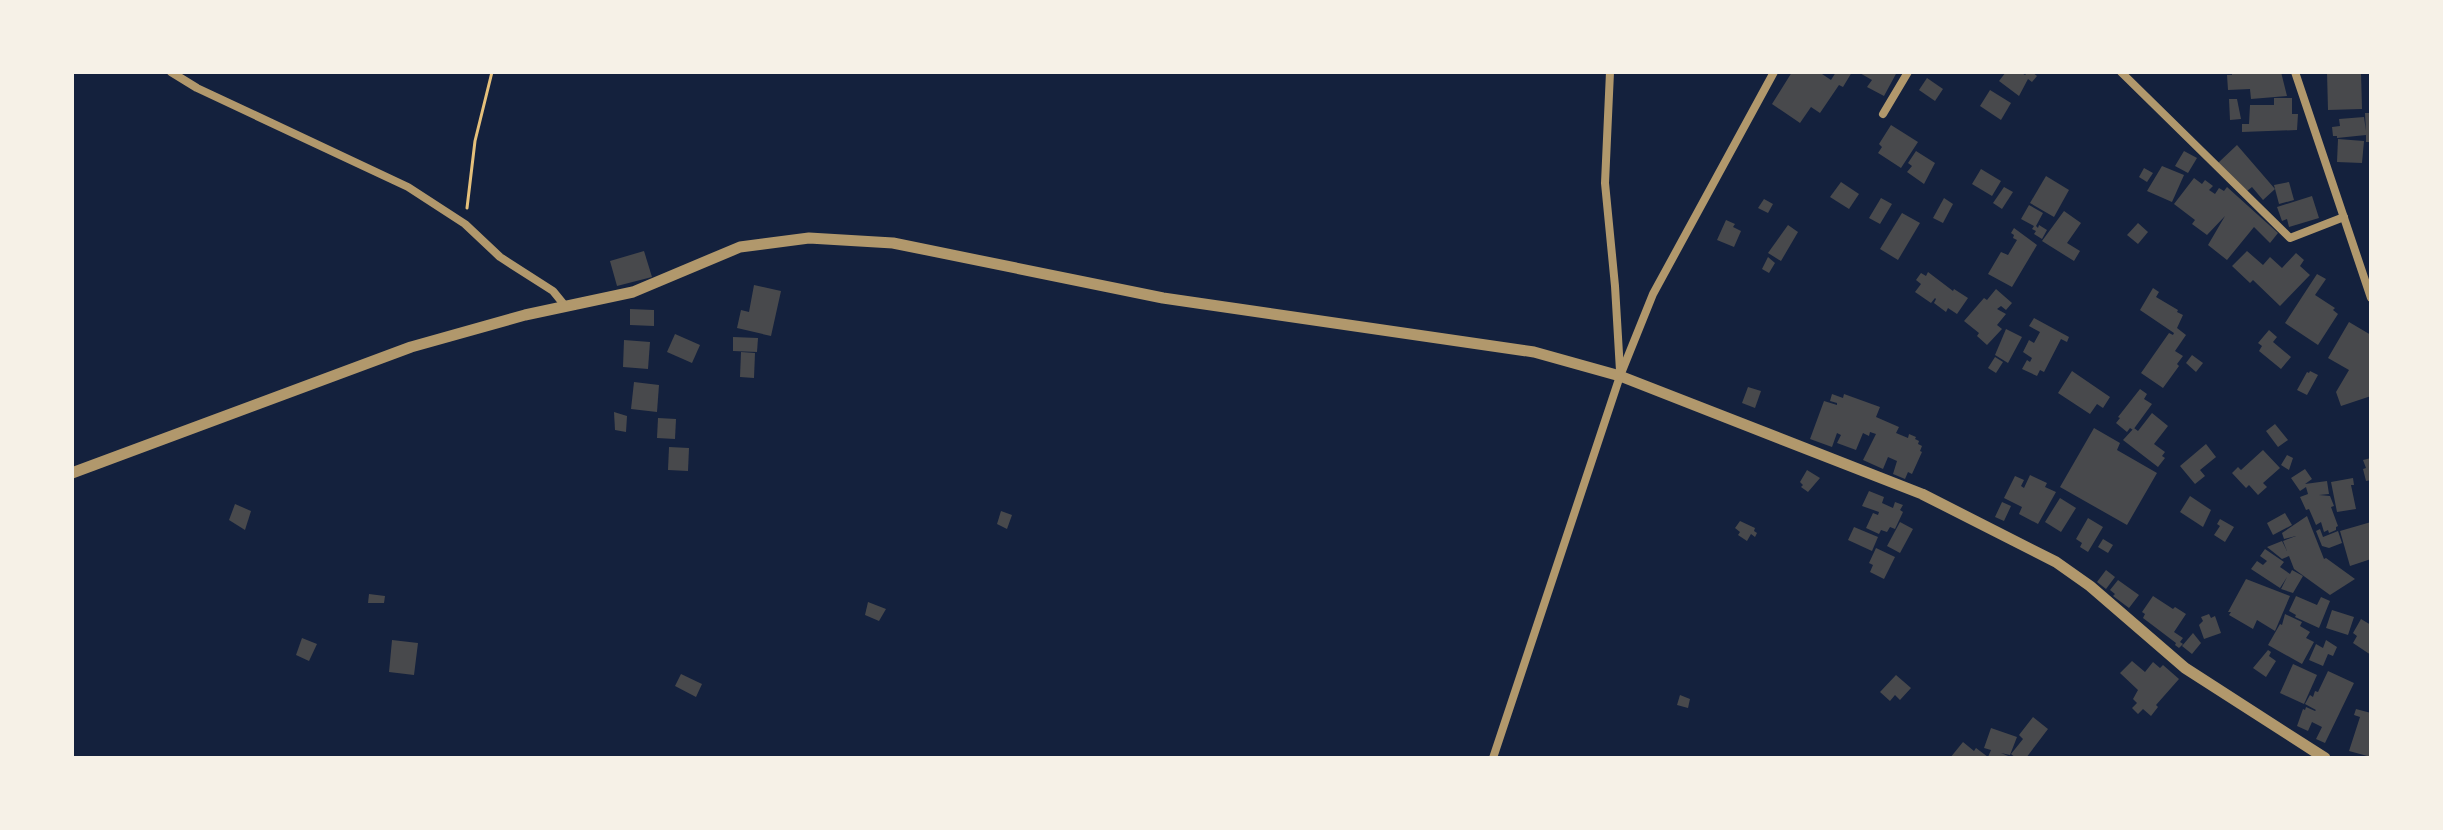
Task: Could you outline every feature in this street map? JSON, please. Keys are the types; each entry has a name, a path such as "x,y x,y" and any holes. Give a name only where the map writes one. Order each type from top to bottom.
{"street":[{"path":"171,72 197,88 408,187 465,224 500,257 553,291 566,307"},
{"path":"1610,72 1605,183 1620,376"},
{"path":"1493,758 1620,376 1653,294 1774,72"},
{"path":"1883,114 1908,72"},
{"path":"2121,72 2290,238 2344,217"},
{"path":"2295,72 2371,298"},
{"path":"72,473 411,347 525,315 633,292 740,247 809,238 893,243 1163,298 1534,352 1620,376 1922,494 2056,562 2090,586 2151,642 2185,668 2325,758"}],"path":[{"path":"465,224 475,141 492,72"}],"building":[{"path":"1792,72 1819,72 1831,80 1836,72 1852,72 1820,113 1811,107 1800,123 1772,104"},
{"path":"1858,72 1897,72 1884,96 1867,87 1872,80"},
{"path":"2006,72 2025,75 2032,72 2037,76 2032,82 2028,79 2019,96 1999,81"},
{"path":"2232,72 2281,72 2287,96 2251,99 2250,89 2228,90 2227,75 2232,75"},
{"path":"2327,72 2361,72 2362,109 2328,110"},
{"path":"1927,78 1943,89 1935,101 1919,90"},
{"path":"1990,90 2011,103 2001,120 1980,106"},
{"path":"2274,98 2292,98 2292,114 2298,114 2297,130 2242,132 2242,124 2249,124 2250,105 2274,105"},
{"path":"2229,99 2237,99 2241,119 2230,120"},
{"path":"2365,113 2371,113 2371,142 2366,142 2366,135 2333,136 2332,127 2340,126 2339,119 2364,117 2366,131"},
{"path":"1891,125 1918,142 1901,168 1878,153 1882,147 1879,144"},
{"path":"2338,139 2364,141 2362,163 2337,162"},
{"path":"2237,145 2275,189 2263,200 2252,187 2247,191 2218,163"},
{"path":"1916,151 1935,163 1924,184 1907,172 1912,166 1908,163"},
{"path":"2184,151 2197,158 2188,173 2175,166"},
{"path":"2162,166 2184,175 2172,202 2147,191"},
{"path":"2144,168 2153,173 2147,182 2139,177"},
{"path":"1981,169 2001,181 1992,196 1972,184"},
{"path":"2046,176 2069,190 2054,217 2030,203"},
{"path":"2194,178 2202,184 2205,180 2213,186 2209,190 2215,194 2219,188 2224,191 2227,187 2278,233 2270,243 2254,227 2227,260 2208,245 2225,216 2207,235 2192,224 2195,220 2174,204"},
{"path":"1841,182 1859,194 1849,209 1830,197"},
{"path":"2289,182 2294,200 2279,204 2274,185"},
{"path":"2004,187 2013,192 2002,209 1993,203"},
{"path":"2312,196 2319,218 2289,227 2287,219 2282,221 2277,207"},
{"path":"1881,198 1892,204 1880,224 1869,218"},
{"path":"1944,198 1953,204 1943,223 1933,218"},
{"path":"1764,199 1773,204 1768,213 1758,208"},
{"path":"2029,205 2043,213 2036,226 2047,230 2042,239 2034,234 2034,226 2021,219"},
{"path":"2064,211 2081,223 2067,243 2080,251 2074,261 2042,241"},
{"path":"1902,213 1920,223 1898,260 1880,249"},
{"path":"1726,220 1741,231 1734,247 1717,240"},
{"path":"2138,223 2148,232 2138,244 2127,235"},
{"path":"1788,225 1798,232 1781,261 1768,253"},
{"path":"2014,228 2037,245 2012,287 1988,274 2001,252 2008,255 2017,240 2011,233"},
{"path":"644,251 652,277 617,286 610,261"},
{"path":"2247,251 2263,265 2270,257 2282,268 2296,253 2304,260 2300,266 2310,275 2280,306 2253,280 2250,283 2232,266"},
{"path":"1768,257 1775,263 1769,273 1762,269"},
{"path":"1928,272 1968,298 1957,314 1948,308 1946,312 1934,303 1935,298 1931,303 1915,292 1921,284 1916,280 1921,273 1926,276"},
{"path":"2317,274 2326,279 2315,295 2335,308 2333,310 2338,314 2318,345 2285,323"},
{"path":"754,285 781,291 771,336 737,328 741,310 749,312"},
{"path":"2153,288 2159,292 2156,297 2183,315 2177,328 2186,335 2175,351 2183,356 2177,364 2179,366 2163,388 2141,373 2169,333 2174,333 2140,310"},
{"path":"1996,289 2012,303 2006,310 2001,306 1997,309 2006,314 1997,325 2002,329 1987,345 1977,336 1979,333 1964,321"},
{"path":"630,309 654,310 654,326 630,325"},
{"path":"2034,318 2069,337 2067,342 2061,339 2044,372 2040,370 2037,376 2022,369 2032,358 2023,352 2029,340 2034,343 2040,332 2029,326"},
{"path":"2349,322 2371,335 2371,396 2341,406 2336,392 2349,370 2328,358"},
{"path":"2006,329 2022,337 2008,363 1995,355"},
{"path":"2269,330 2277,337 2273,342 2291,357 2281,369 2259,351 2262,346 2258,343"},
{"path":"675,334 700,345 692,363 667,352"},
{"path":"733,337 758,338 757,352 733,351"},
{"path":"624,340 650,342 648,369 623,367"},
{"path":"741,352 755,353 754,378 740,377"},
{"path":"2192,355 2203,363 2196,372 2186,363"},
{"path":"1995,357 2003,362 1996,373 1988,368"},
{"path":"2072,371 2110,397 2103,408 2097,404 2090,414 2058,393"},
{"path":"2310,371 2318,375 2307,395 2297,390"},
{"path":"634,382 659,385 657,412 631,409"},
{"path":"1748,387 1761,391 1755,408 1742,403"},
{"path":"2140,389 2147,394 2144,399 2152,404 2133,430 2130,428 2127,432 2116,423"},
{"path":"1832,394 1843,398 1844,394 1880,407 1876,417 1899,427 1896,433 1908,438 1909,434 1916,437 1922,452 1912,474 1908,472 1905,479 1893,474 1897,461 1888,457 1883,469 1863,460 1876,434 1870,432 1869,436 1863,433 1856,450 1837,443 1841,435 1837,433 1832,447 1810,439 1824,401 1837,405 1830,401"},
{"path":"614,412 627,416 626,432 615,430"},
{"path":"2152,413 2168,426 2154,444 2165,452 2162,456 2165,458 2158,467 2123,440 2134,428 2138,431"},
{"path":"658,418 676,419 675,439 657,438"},
{"path":"2275,424 2288,440 2278,447 2266,431"},
{"path":"2094,428 2120,443 2117,450 2157,473 2127,525 2060,487"},
{"path":"2206,444 2216,457 2200,470 2205,476 2195,484 2180,466"},
{"path":"669,447 689,448 688,471 668,470"},
{"path":"2263,450 2280,468 2263,483 2267,487 2258,495 2249,485 2246,488 2232,473 2238,467 2241,470"},
{"path":"2287,455 2293,458 2289,470 2281,465"},
{"path":"2371,458 2371,480 2366,481 2363,460"},
{"path":"2305,469 2312,479 2305,484 2327,481 2329,494 2319,495 2330,496 2338,526 2336,530 2324,532 2321,522 2316,525 2309,509 2306,510 2300,497 2308,494 2306,487 2300,491 2291,478"},
{"path":"1807,470 1820,478 1808,492 1800,482"},
{"path":"2030,475 2047,483 2045,487 2056,492 2038,524 2019,514 2022,507 2004,498 2015,476 2024,480 2021,486 2024,488"},
{"path":"2353,478 2354,485 2351,485 2356,509 2337,512 2331,482"},
{"path":"1869,491 1884,497 1882,503 1893,508 1895,502 1903,505 1895,529 1890,527 1887,532 1881,530 1879,534 1866,528 1873,513 1878,515 1879,512 1862,506"},
{"path":"2190,496 2211,510 2203,527 2180,512"},
{"path":"2060,498 2076,508 2061,532 2045,522"},
{"path":"2002,502 2011,506 2004,521 1995,517"},
{"path":"235,504 251,511 245,530 229,520"},
{"path":"1001,511 1012,515 1007,529 997,524"},
{"path":"2285,513 2292,525 2273,535 2267,523"},
{"path":"2307,516 2324,559 2355,579 2330,595 2294,569 2289,556 2282,559 2267,547 2282,541 2287,551 2283,541 2296,536 2284,539 2282,533"},
{"path":"2088,518 2103,527 2088,552 2080,547 2082,543 2076,539"},
{"path":"2220,519 2234,527 2225,542 2214,535 2220,526 2217,524"},
{"path":"1740,521 1755,528 1755,537 1751,534 1747,541 1738,535 1740,532 1735,528"},
{"path":"1900,522 1913,529 1900,553 1887,546"},
{"path":"2371,522 2371,559 2350,566 2340,531"},
{"path":"1854,527 1878,537 1872,551 1848,540"},
{"path":"2320,529 2323,537 2338,531 2342,543 2329,548 2322,546 2316,531"},
{"path":"2103,539 2113,545 2108,553 2098,547"},
{"path":"1876,548 1895,557 1884,579 1870,572 1873,565 1869,563"},
{"path":"2265,549 2284,562 2280,567 2290,574 2292,570 2303,576 2293,593 2281,589 2287,577 2280,588 2251,569 2257,561 2263,565 2267,561 2260,556"},
{"path":"2106,570 2115,577 2106,589 2097,582"},
{"path":"2246,579 2290,596 2275,631 2257,620 2253,629 2229,615"},
{"path":"2118,580 2139,595 2129,608 2110,590"},
{"path":"369,594 385,596 384,603 368,603"},
{"path":"2153,596 2186,614 2174,632 2183,638 2179,648 2143,618 2145,614 2142,612"},
{"path":"2296,596 2317,605 2321,597 2330,601 2319,628 2289,611"},
{"path":"868,602 886,609 879,621 865,615"},
{"path":"2332,610 2354,617 2348,635 2326,628"},
{"path":"2209,614 2211,618 2215,616 2221,633 2204,639 2199,625 2203,621 2201,617"},
{"path":"2285,614 2302,622 2300,626 2310,632 2306,638 2314,642 2302,664 2268,645 2282,625"},
{"path":"2361,619 2371,625 2371,655 2353,643 2357,636 2353,633"},
{"path":"2193,633 2201,643 2192,654 2182,646"},
{"path":"302,638 317,644 309,661 296,655"},
{"path":"392,640 418,643 414,675 389,672"},
{"path":"2326,640 2337,647 2333,656 2328,654 2323,666 2309,660 2316,644 2323,648"},
{"path":"2268,650 2271,652 2269,656 2276,661 2266,677 2253,668"},
{"path":"2132,661 2145,672 2153,662 2160,668 2163,665 2179,679 2156,705 2158,707 2151,716 2143,709 2138,714 2132,708 2137,703 2133,699 2138,690 2120,673"},
{"path":"2293,664 2317,675 2304,704 2280,693"},
{"path":"2328,671 2354,683 2325,743 2316,739 2322,727 2312,722 2308,731 2297,726 2303,709 2316,710 2305,704 2310,695 2313,697 2315,691 2318,692"},
{"path":"681,674 702,684 696,697 675,686"},
{"path":"1896,675 1911,688 1900,700 1895,695 1890,701 1880,692"},
{"path":"1680,695 1690,699 1688,708 1677,705"},
{"path":"2356,709 2371,713 2371,757 2349,751 2360,717 2354,715"},
{"path":"2033,717 2048,729 2026,758 2016,758 2011,754 2023,739 2019,735"},
{"path":"1991,728 2017,737 2010,755 2001,753 2013,758 1950,758 1963,742 1988,757 1991,750 1984,748"}]}
